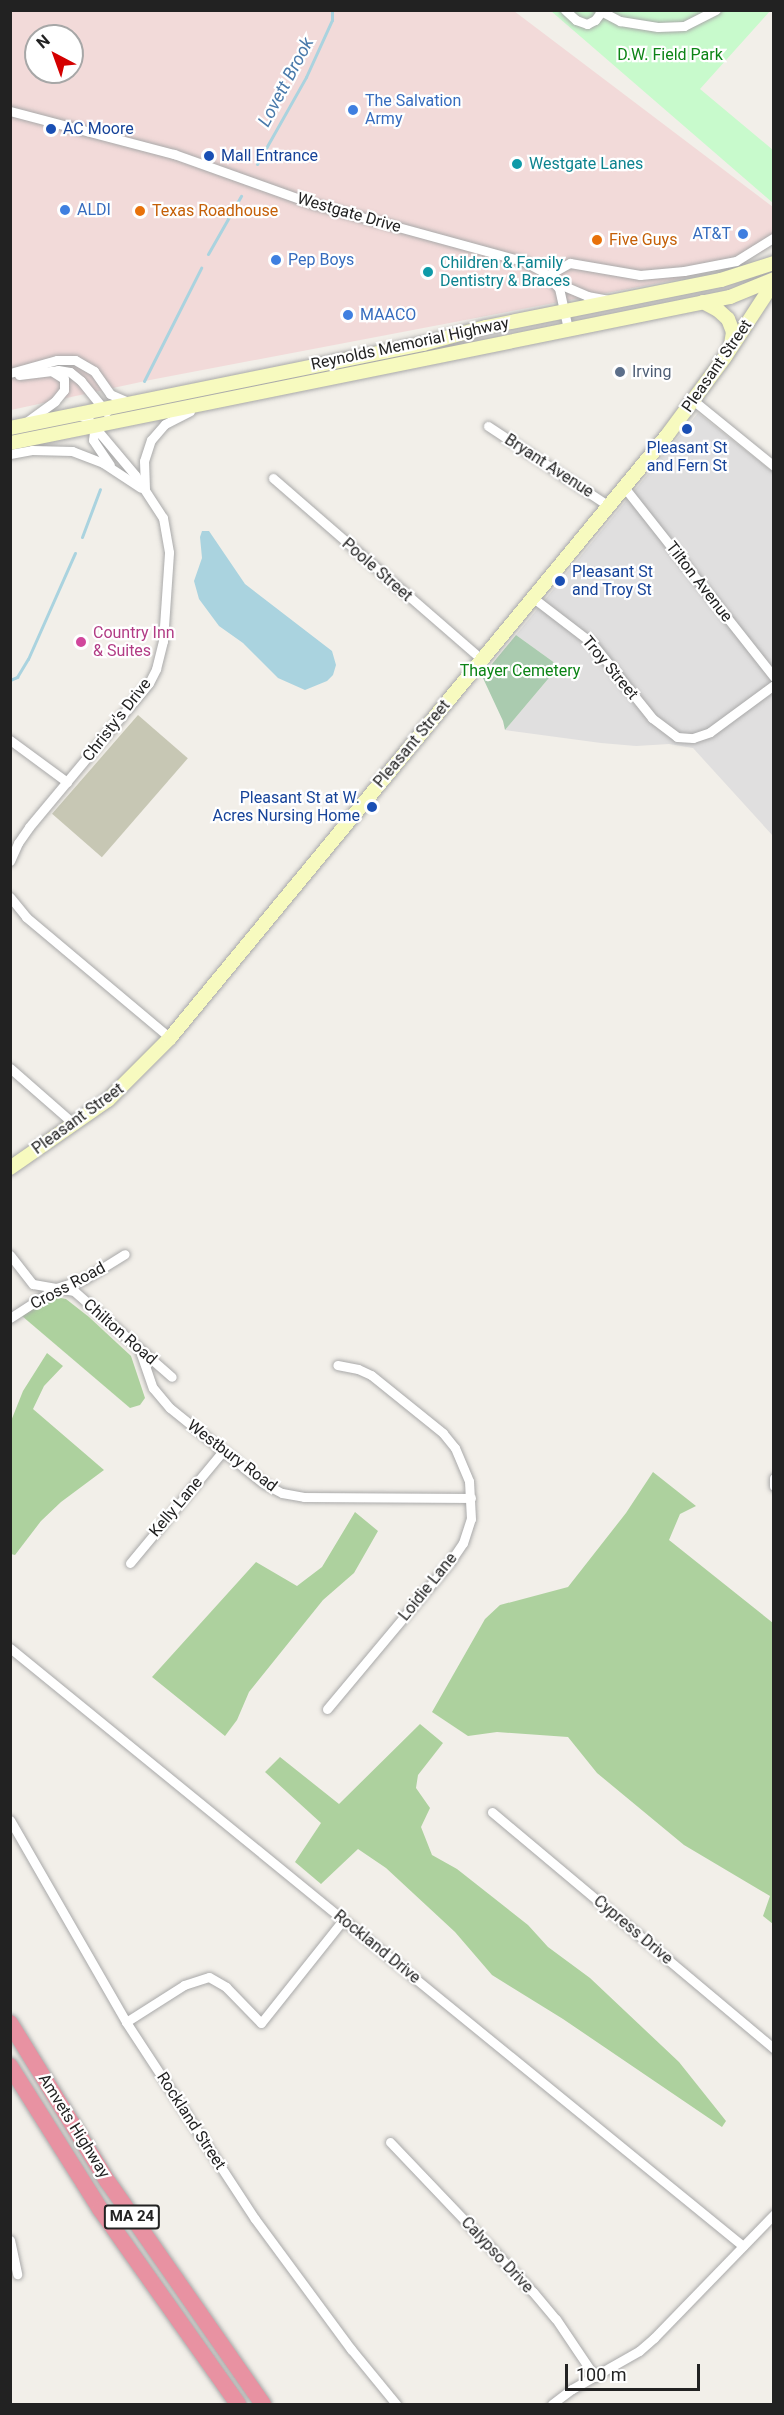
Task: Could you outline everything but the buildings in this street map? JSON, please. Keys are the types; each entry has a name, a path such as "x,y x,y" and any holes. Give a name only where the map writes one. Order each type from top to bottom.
{"highway":[{"name":"Amvets Highway","path":"10,2023 108,2182 263,2404"},
{"name":"Amvets Highway","path":"10,2066 100,2209 238,2404"}],"main road":[{"name":"Reynolds Memorial Highway","path":"10,443 72,430 86,420 110,415 130,403 423,344 474,329 721,280 774,263"},
{"name":"Reynolds Memorial Highway","path":"16,426 199,406 703,302 739,294 774,280"},
{"name":"Pleasant Street","path":"10,1168 75,1125 121,1090 170,1038 694,401 774,280"},
{"path":"703,302 718,309 728,319 733,332 731,347"}],"street":[{"path":"565,10 576,20 587,24 595,20 600,11 620,21 640,26 684,26 716,10"},
{"name":"Westgate Drive","path":"10,111 184,156 332,209 516,258 583,294 614,302"},
{"path":"568,329 563,297 552,279 570,263 611,272 651,274 736,261 773,238"},
{"path":"10,375 68,359 87,366 114,397 130,403"},
{"path":"10,375 63,370 73,374 110,415"},
{"path":"16,426 55,401 64,390 64,379 51,371"},
{"path":"106,389 110,415"},
{"path":"694,401 774,466"},
{"path":"145,491 144,460 151,440 165,424 199,406"},
{"name":"Christy's Drive","path":"10,861 22,836 140,696 152,678 161,653 169,575 169,541 163,518 145,491 86,420"},
{"name":"Christy's Drive","path":"86,420 93,440 111,467"},
{"name":"Bryant Avenue","path":"488,426 609,506"},
{"name":"Christy's Drive","path":"10,454 57,449 83,455 111,467 145,491"},
{"name":"Poole Street","path":"273,478 482,660"},
{"name":"Tilton Avenue","path":"624,487 774,677"},
{"name":"Troy Street","path":"532,597 592,643 652,718 667,732 686,738 710,732 774,685"},
{"path":"10,740 67,782"},
{"path":"10,897 26,917 170,1038"},
{"path":"10,1068 75,1125"},
{"name":"Cross Road","path":"10,1318 56,1288 83,1280 126,1254"},
{"name":"Chilton Road","path":"10,1255 33,1284 74,1291 172,1377"},
{"name":"Westbury Road","path":"140,1351 153,1388 170,1408 263,1483 282,1493 304,1497 471,1498"},
{"name":"Loidie Lane","path":"327,1709 450,1562 469,1528 471,1498 463,1462 443,1433 371,1375 358,1369 337,1365"},
{"name":"Kelly Lane","path":"129,1563 222,1451"},
{"path":"774,1478 774,1486"},
{"name":"Rockland Drive","path":"10,1648 743,2246"},
{"name":"Cypress Drive","path":"492,1812 774,2049"},
{"name":"Rockland Street","path":"10,1820 126,2022 255,2219 351,2349 396,2404"},
{"path":"126,2022 184,1985 209,1977 226,1987 261,2023 343,1920"},
{"name":"Calypso Drive","path":"390,2142 556,2319 595,2377"},
{"path":"552,2404 639,2351 774,2214"},
{"path":"10,2240 17,2274"}],"shaded area":[{"path":"10,11 514,11 773,207 773,241 764,251 730,266 675,280 150,380 11,410"},
{"path":"698,413 773,472 773,836 693,748 669,744 636,746 601,743 505,730 559,666 516,635"},
{"path":"138,715 188,758 102,857 52,814"}],"green space":[{"name":"D.W. Field Park","path":"551,11 770,11 700,89 773,150 773,203"},
{"name":"Thayer Cemetery","path":"516,635 559,666 505,730 482,676"},
{"path":"56,1297 66,1299 89,1317 131,1356 145,1398 140,1405 130,1408 22,1316 45,1301"},
{"path":"47,1353 63,1366 44,1386 33,1409 104,1470 61,1502 41,1521 15,1555 11,1554 11,1421 23,1391"},
{"path":"653,1472 696,1506 680,1514 669,1540 773,1623 773,1924 763,1916 770,1896 684,1845 597,1773 568,1737 497,1732 468,1736 432,1712 485,1619 500,1605 568,1587 626,1513"},
{"path":"355,1512 378,1531 354,1573 323,1600 249,1692 237,1720 225,1736 152,1677 256,1562 297,1586 322,1567"},
{"path":"420,1724 443,1743 418,1775 416,1788 430,1808 421,1827 432,1855 457,1869 528,1925 548,1947 590,1978 679,2062 726,2121 722,2127 563,2019 492,1975 455,1932 386,1868 358,1849 321,1884 295,1862 321,1823 265,1772 280,1757 339,1804"}],"water":[{"path":"202,531 209,531 245,584 332,651 336,665 333,675 327,681 305,690 278,678 243,643 219,626 199,599 194,581 202,558 200,537"}],"waterway":[{"name":"Lovett Brook","path":"257,164 306,77 332,20 332,10"},
{"name":"Lovett Brook","path":"208,254 241,196"},
{"name":"Lovett Brook","path":"144,381 201,268"},
{"name":"Lovett Brook","path":"82,537 100,489"},
{"name":"Lovett Brook","path":"10,680 17,677 28,659 75,553"}],"place":[{"name":"The Salvation Army","path":"353,110"},
{"name":"AC Moore","path":"51,129"},
{"name":"Mall Entrance","path":"209,156"},
{"name":"Westgate Lanes","path":"517,164"},
{"name":"ALDI","path":"65,210"},
{"name":"Texas Roadhouse","path":"140,211"},
{"name":"AT&T","path":"743,234"},
{"name":"Five Guys","path":"597,240"},
{"name":"Pep Boys","path":"276,260"},
{"name":"Children & Family Dentistry & Braces","path":"428,272"},
{"name":"MAACO","path":"348,315"},
{"name":"Irving","path":"620,372"},
{"name":"Pleasant St and Fern St","path":"687,429"},
{"name":"Pleasant St and Troy St","path":"560,581"},
{"name":"Country Inn & Suites","path":"81,642"},
{"name":"Pleasant St at W. Acres Nursing Home","path":"372,807"}]}
